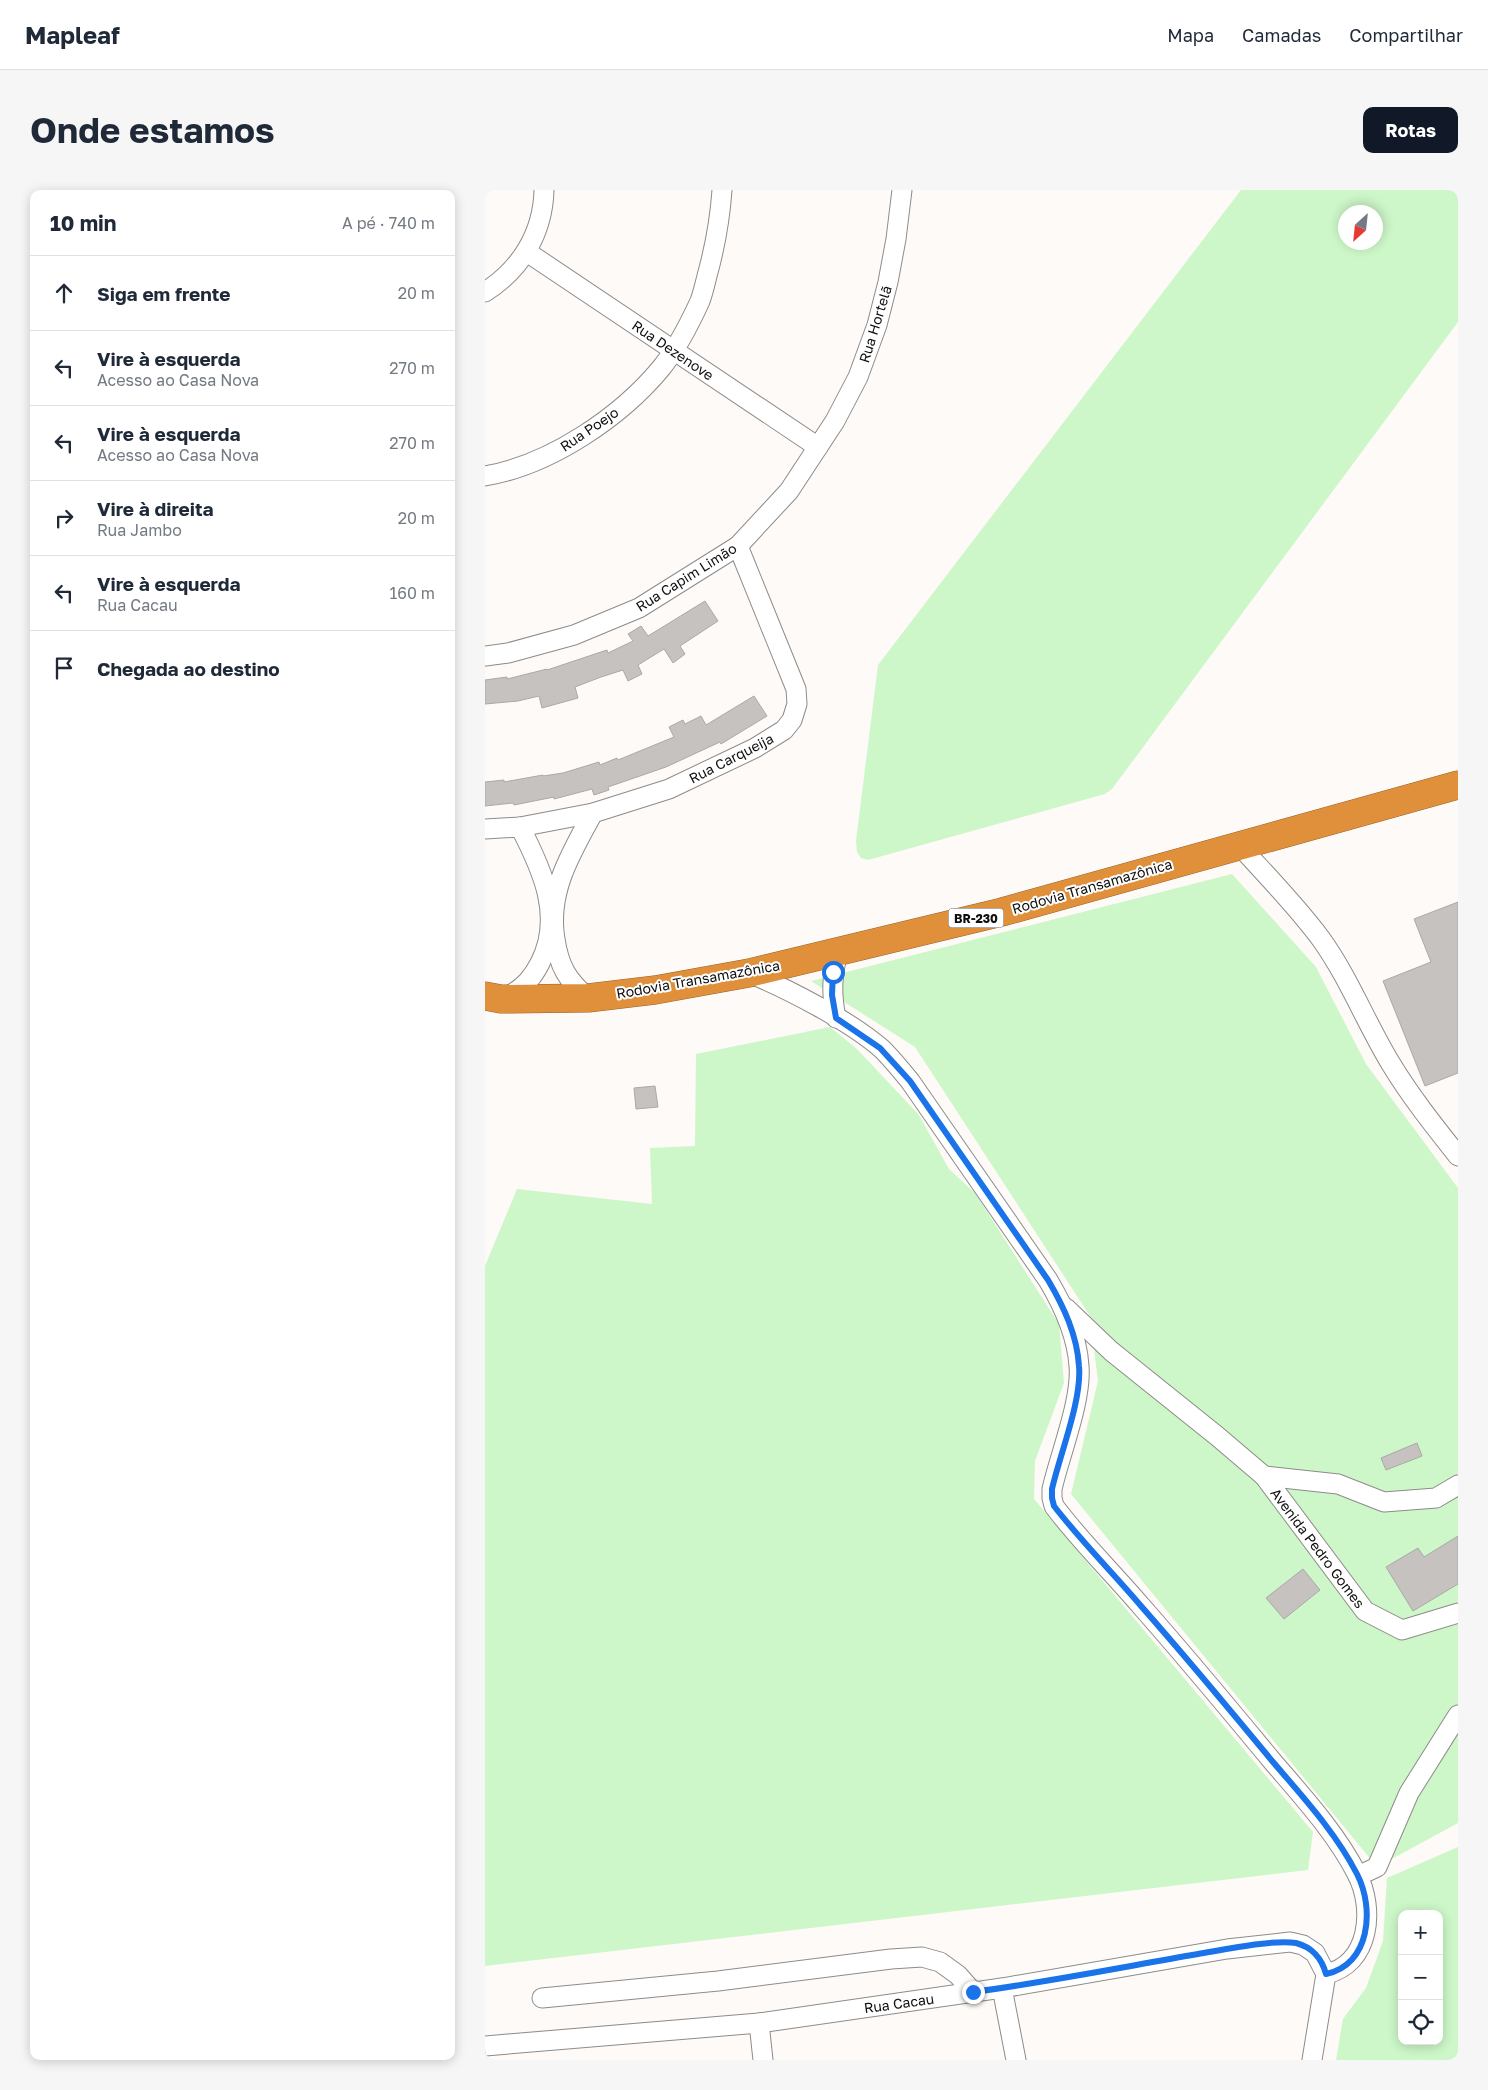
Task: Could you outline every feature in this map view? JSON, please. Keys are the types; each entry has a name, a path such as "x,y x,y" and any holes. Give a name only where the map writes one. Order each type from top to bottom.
{"highway":[{"name":"Rodovia Transamazônica","path":"493,997 587,998 655,990 749,972 1002,912 1238,844 1458,785"}],"street":[{"path":"485,292 505,277 527,252 539,224 544,190"},
{"name":"Rua Poejo","path":"485,476 522,466 559,450 589,432 620,409 663,366 701,300 715,249 722,190"},
{"name":"Rua Hortelã","path":"818,447 835,421 858,377 877,325 896,239 902,190"},
{"name":"Rua Dezenove","path":"527,252 818,447"},
{"name":"Rua Capim Limão","path":"485,656 508,653 574,635 639,608 738,546 789,491 818,447"},
{"name":"Rua Carqueija","path":"485,829 520,827 593,813 669,789 767,742 784,730 792,720 797,704 796,689 738,546"},
{"path":"493,997 518,990 533,977 544,956 553,903 561,875 593,813"},
{"path":"520,827 542,875 552,917 558,958 573,985 587,998"},
{"path":"1238,844 1303,916 1321,939 1342,972 1391,1064 1411,1095 1458,1156"},
{"path":"836,1018 832,995 833,972 838,951"},
{"path":"749,972 836,1018 880,1048 910,1081 1062,1303 1075,1342 1079,1367 1078,1388 1052,1489 1054,1506 1142,1606 1309,1806 1344,1852 1358,1876 1367,1908 1364,1939 1351,1962 1341,1969 1326,1974 1312,2060"},
{"name":"Avenida Pedro Gomes","path":"1062,1303 1111,1351 1264,1476 1365,1611 1402,1630 1458,1613"},
{"name":"Avenida Pedro Gomes","path":"1264,1476 1338,1484 1384,1502 1436,1498 1458,1485"},
{"path":"1358,1876 1377,1867 1409,1793 1458,1715"},
{"name":"Rua Cacau","path":"485,2046 759,2023 1002,1988 1253,1946 1291,1942 1309,1948 1318,1957 1326,1974"},
{"path":"542,1998 718,1981 891,1959 922,1957 940,1962 957,1975 973,1992"},
{"path":"1002,1988 1016,2060"},
{"path":"759,2023 763,2060"}],"green space":[{"path":"1241,190 1458,190 1458,322 1112,789 1105,794 868,860 861,858 857,852 856,841 878,665"},
{"path":"1232,874 1316,967 1366,1064 1458,1188 1458,1823 1377,1867 1071,1494 1098,1381 1090,1316 915,1047 811,981"},
{"path":"830,1027 857,1049 919,1115 949,1169 975,1193 1059,1324 1064,1383 1035,1461 1034,1499 1313,1832 1308,1870 485,1966 485,1266 517,1189 652,1204 650,1148 695,1146 696,1054"},
{"path":"1458,1847 1458,2060 1336,2060 1343,2019 1366,1988 1383,1941 1387,1878"}],"building":[{"path":"705,601 718,621 680,646 685,654 673,663 664,649 638,665 642,674 628,681 623,670 575,687 578,698 542,708 539,696 518,701 485,704 485,680 507,677 507,679 547,670 607,650 608,653 633,641 628,634 641,626 648,636"},
{"path":"754,696 767,716 721,744 720,742 666,767 608,787 609,790 594,795 592,789 554,799 554,797 514,805 513,803 485,806 485,782 504,780 504,782 563,773 599,762 600,765 617,758 618,760 674,737 669,727 683,720 685,724 701,716 706,725"},
{"path":"1458,902 1458,1073 1425,1086 1383,981 1431,962 1414,919"},
{"path":"655,1086 658,1107 636,1109 634,1088"},
{"path":"1417,1443 1422,1456 1386,1470 1381,1458"},
{"path":"1458,1536 1458,1584 1413,1611 1386,1567 1418,1548 1424,1557"},
{"path":"1303,1569 1320,1590 1284,1619 1266,1598"}],"route":[{"path":"833,972 832,995 836,1018 880,1048 910,1081 1062,1303 1075,1342 1079,1367 1078,1388 1052,1489 1054,1506 1240,1721 1309,1806 1344,1852 1358,1876 1367,1908 1364,1939 1358,1952 1351,1962 1341,1969 1326,1974 1318,1957 1309,1948 1297,1943 1280,1942 1227,1949 973,1992"}]}
